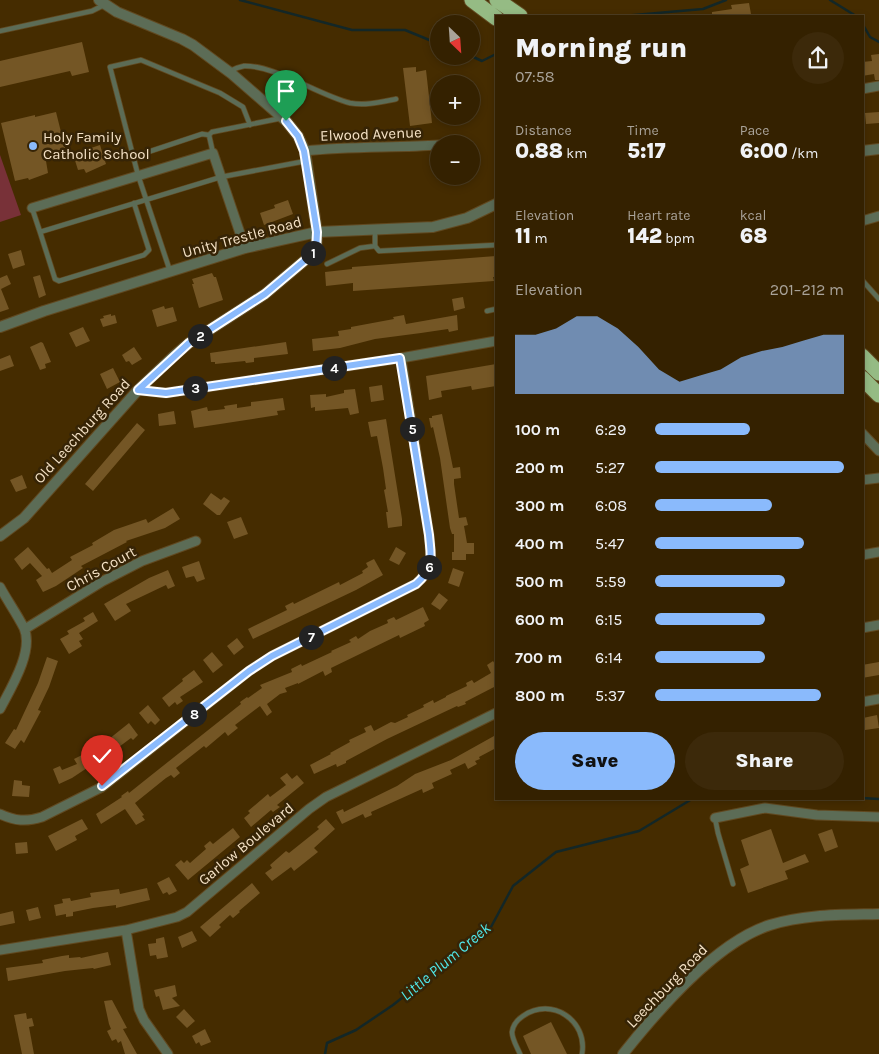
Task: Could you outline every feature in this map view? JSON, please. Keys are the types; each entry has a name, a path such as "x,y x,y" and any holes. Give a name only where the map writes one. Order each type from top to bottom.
{"highway":[{"path":"472,0 495,17"},
{"path":"497,0 519,15"},
{"path":"864,358 879,373"},
{"path":"864,380 879,395"}],"street":[{"path":"101,2 126,16 182,39 228,72 284,118 293,129 305,156 317,232"},
{"path":"864,89 879,86"},
{"name":"Elwood Avenue","path":"305,156 334,147 430,145"},
{"path":"864,151 879,148"},
{"path":"32,208 213,152 245,248"},
{"name":"Unity Trestle Road","path":"0,327 44,311 245,248 317,232 433,227 467,218 495,204"},
{"path":"864,220 879,216"},
{"name":"Old Leechburg Road","path":"0,536 24,518 138,390 189,343 265,294 308,259 316,251 317,232"},
{"path":"138,390 166,393 400,358 495,341"},
{"path":"0,814 14,820 33,820 102,786 249,671 272,656 416,584 425,576 429,571 431,559 429,535 400,358"},
{"path":"864,435 879,450"},
{"path":"864,480 879,478"},
{"name":"Chris Court","path":"25,629 103,581 142,561 196,541"},
{"path":"864,555 879,552"},
{"path":"0,587 25,629 26,647 23,661 0,709"},
{"path":"864,628 879,625"},
{"path":"864,702 879,699"},
{"name":"Garlow Boulevard","path":"0,950 126,930 177,917 187,912 309,809 326,797 495,713"},
{"path":"715,818 765,808 817,815 879,817"},
{"name":"Leechburg Road","path":"623,1054 693,976 723,950 752,932 788,920 814,916 879,914"},
{"path":"126,930 139,1009 144,1020 168,1054"}],"lane":[{"path":"0,31 92,11 101,2"},
{"path":"170,272 138,176 110,67 141,60 220,93 243,107 250,125"},
{"path":"228,72 242,66 271,71 350,103 364,104 396,98"},
{"path":"134,157 202,134 209,135 212,132 284,118"},
{"path":"209,135 213,152"},
{"path":"40,232 221,177 305,156"},
{"path":"32,208 55,279 59,281 144,255 149,250 134,203"},
{"path":"376,230 375,246 379,251 495,245"},
{"path":"327,264 360,248 375,246"},
{"path":"864,282 879,299"},
{"path":"487,311 495,309"},
{"path":"715,818 734,884"},
{"path":"520,1054 512,1033 514,1024 528,1013 544,1008 556,1009 569,1018 583,1038 582,1054"}],"shaded area":[{"path":"0,155 21,215 0,222"}],"building":[{"path":"749,3 751,14 712,15 712,12 732,9 731,5"},
{"path":"82,42 89,72 72,76 70,71 0,87 0,61"},
{"path":"879,54 879,80 875,80 874,74 864,76 864,62 872,61 871,55"},
{"path":"416,67 416,72 426,70 430,123 410,126 403,68"},
{"path":"56,112 67,156 46,161 48,173 29,180 28,178 15,181 1,123"},
{"path":"879,112 879,123 866,124 865,113"},
{"path":"100,145 106,164 86,173 84,169 78,170 73,154"},
{"path":"288,200 293,214 264,225 260,213 275,208 274,205"},
{"path":"21,250 25,265 13,269 8,254"},
{"path":"495,256 494,281 353,291 353,283 326,286 325,272 352,269 352,267"},
{"path":"212,273 216,277 223,300 199,308 192,279"},
{"path":"7,275 11,284 1,289 9,309 0,312 0,278"},
{"path":"40,275 46,295 39,298 33,277"},
{"path":"463,297 465,308 454,311 452,299"},
{"path":"164,306 165,309 173,307 177,321 157,327 152,310"},
{"path":"111,314 111,316 115,315 117,323 103,327 100,319"},
{"path":"404,315 406,324 457,315 458,330 449,332 448,329 375,339 340,348 313,351 312,339 339,336 338,331 394,319 393,317"},
{"path":"83,327 90,341 76,347 69,333"},
{"path":"41,342 51,362 45,364 46,368 40,370 30,347"},
{"path":"286,342 288,354 254,358 254,362 246,363 245,361 215,364 215,362 211,362 210,353"},
{"path":"134,347 142,359 132,365 129,361 126,362 122,355"},
{"path":"10,355 14,366 0,371 0,359"},
{"path":"495,364 495,386 472,390 471,386 441,391 442,397 429,400 426,376"},
{"path":"113,368 120,382 107,389 100,374"},
{"path":"382,385 384,400 371,402 369,387"},
{"path":"355,389 359,413 350,415 348,408 315,411 315,407 311,408 310,395 326,394 326,397 344,393 344,390"},
{"path":"283,398 285,410 277,411 278,415 194,428 191,411 207,407 208,411 225,409 224,406 237,404 237,408 251,406 251,402"},
{"path":"174,411 176,424 159,426 158,414"},
{"path":"442,414 453,468 460,467 461,478 454,479 459,518 466,517 468,525 464,526 467,543 474,543 474,554 466,554 466,560 452,560 454,534 452,534 450,528 440,458 429,418"},
{"path":"386,419 402,519 402,526 388,528 386,512 388,512 384,490 386,489 377,436 371,437 368,422"},
{"path":"137,423 145,430 93,491 85,484"},
{"path":"22,475 27,488 16,492 10,480"},
{"path":"211,493 221,500 224,497 230,501 220,515 217,515 203,504"},
{"path":"173,508 180,519 165,528 126,541 81,566 83,568 56,586 43,592 36,580 42,576 30,563 22,570 14,559 28,547 52,573 72,560 70,557 93,545 92,543 114,530 146,519 148,523"},
{"path":"241,517 248,534 234,539 227,522"},
{"path":"396,547 406,553 399,565 389,560"},
{"path":"374,559 383,575 356,590 253,639 248,629 287,610 285,606 293,602 294,604 339,582 340,585 363,573 362,571 368,567 366,563"},
{"path":"199,561 205,579 197,582 194,576 186,578 182,567"},
{"path":"453,568 464,572 459,587 448,583"},
{"path":"168,570 175,586 168,589 166,585 126,604 131,611 115,621 104,604 149,578"},
{"path":"439,593 448,600 440,610 431,604"},
{"path":"423,607 429,620 424,623 425,626 400,638 399,635 331,668 332,672 325,676 323,671 298,684 285,688 287,692 280,694 267,704 272,712 267,716 260,706 235,725 238,728 228,736 225,732 206,748 204,746 176,768 180,773 174,778 171,775 166,778 135,803 144,815 142,816 145,820 136,825 125,809 101,824 96,814 128,791 129,793 241,704 240,702 262,688 260,685 292,672 291,669 301,664 302,666 332,652 351,642 349,640 356,636 358,639 388,623 387,620 394,617 396,620"},
{"path":"93,612 98,621 79,633 83,639 79,641 82,646 69,654 60,639 69,634 67,631 85,621 83,618"},
{"path":"237,638 244,647 234,655 227,646"},
{"path":"212,652 223,665 213,673 203,660"},
{"path":"47,657 58,661 38,710 41,711 24,743 21,740 15,749 5,743 14,729 16,730 38,683"},
{"path":"493,661 495,664 495,687 465,702 466,704 457,706 387,739 346,761 346,763 337,767 336,764 314,774 310,765 350,742 349,740 366,732 364,728 371,725 374,731 391,722 395,723 408,717 407,715 424,707 423,705 433,700 434,703 467,686 466,683 472,680 474,683 491,673 487,665"},
{"path":"879,662 879,675 864,678 864,665"},
{"path":"194,670 203,682 180,697 183,701 177,705 175,702 169,707 162,698"},
{"path":"148,705 160,720 155,725 151,721 148,724 139,713"},
{"path":"877,715 879,728 865,730 864,718"},
{"path":"129,723 138,735 133,740 131,738 88,770 87,768 59,784 53,769 60,766 62,770 77,764 74,759 82,755 84,758 98,751 97,749 103,745 101,741 107,736 109,739"},
{"path":"494,736 495,749 479,757 480,759 475,761 477,764 468,769 465,763 450,770 452,774 432,783 434,788 423,793 422,789 371,812 372,815 365,818 363,814 342,824 336,812 343,809 344,812 397,786 415,774 451,760"},
{"path":"287,773 292,779 297,775 304,783 277,805 280,807 273,812 271,810 251,827 244,818 250,813 248,811 268,794 270,797 286,785 280,778"},
{"path":"14,780 22,781 22,785 30,786 29,797 12,796"},
{"path":"82,819 88,829 75,836 77,840 56,851 48,836"},
{"path":"326,819 335,829 314,848 318,852 294,871 291,867 272,881 265,873 272,868 270,865 286,851 289,853 319,829 317,827"},
{"path":"233,828 240,837 188,880 175,865 181,860 184,863 187,860 190,863 206,849 204,846 210,841 213,844"},
{"path":"771,829 783,863 805,854 809,862 785,871 788,879 748,893 740,869 749,865 741,840"},
{"path":"832,829 838,847 825,852 818,834"},
{"path":"27,842 28,853 16,854 15,843"},
{"path":"169,877 177,891 169,895 167,892 163,894 157,883"},
{"path":"252,883 260,893 233,918 230,915 210,937 200,927"},
{"path":"147,888 150,900 116,908 116,905 73,912 73,916 66,917 66,914 56,916 54,905 63,903 62,899 70,898 71,901 91,897 90,893 119,889 120,894"},
{"path":"38,907 41,918 29,921 26,910"},
{"path":"13,911 15,923 0,926 0,914"},
{"path":"192,931 197,941 182,948 178,937"},
{"path":"164,937 168,957 157,959 156,955 150,956 148,944 156,943 156,939"},
{"path":"108,952 111,965 8,981 6,968 43,963 42,960 62,956 69,955 69,958 81,958"},
{"path":"175,985 177,996 172,998 180,1006 163,1010 159,996 156,997 154,990"},
{"path":"112,1000 127,1028 123,1029 137,1054 125,1054 121,1041 118,1043 116,1039 112,1041 107,1031 111,1029 104,1001"},
{"path":"184,1009 195,1021 187,1028 176,1017"},
{"path":"26,1013 27,1019 32,1018 34,1026 29,1027 34,1054 22,1054 14,1015"},
{"path":"551,1022 567,1054 531,1054 523,1036"},
{"path":"205,1029 211,1042 201,1046 199,1042 196,1044 192,1036"}],"waterway":[{"path":"240,0 352,30 405,30 430,40"},
{"path":"634,15 703,9 726,0"},
{"path":"830,0 854,15"},
{"path":"864,26 870,37 879,42"},
{"path":"480,60 482,61 495,54"},
{"name":"Little Plum Creek","path":"864,798 879,799"},
{"name":"Little Plum Creek","path":"325,1054 327,1043 356,1030 393,1005 491,927 513,886 556,852 639,831 690,800"}],"place":[{"name":"Holy Family Catholic School","path":"33,146"}],"route":[{"path":"102,786 249,671 272,656 416,584 429,571 431,559 429,535 400,358 166,393 138,390 189,343 265,294 316,251 317,232 304,151 298,136 286,121"}]}
